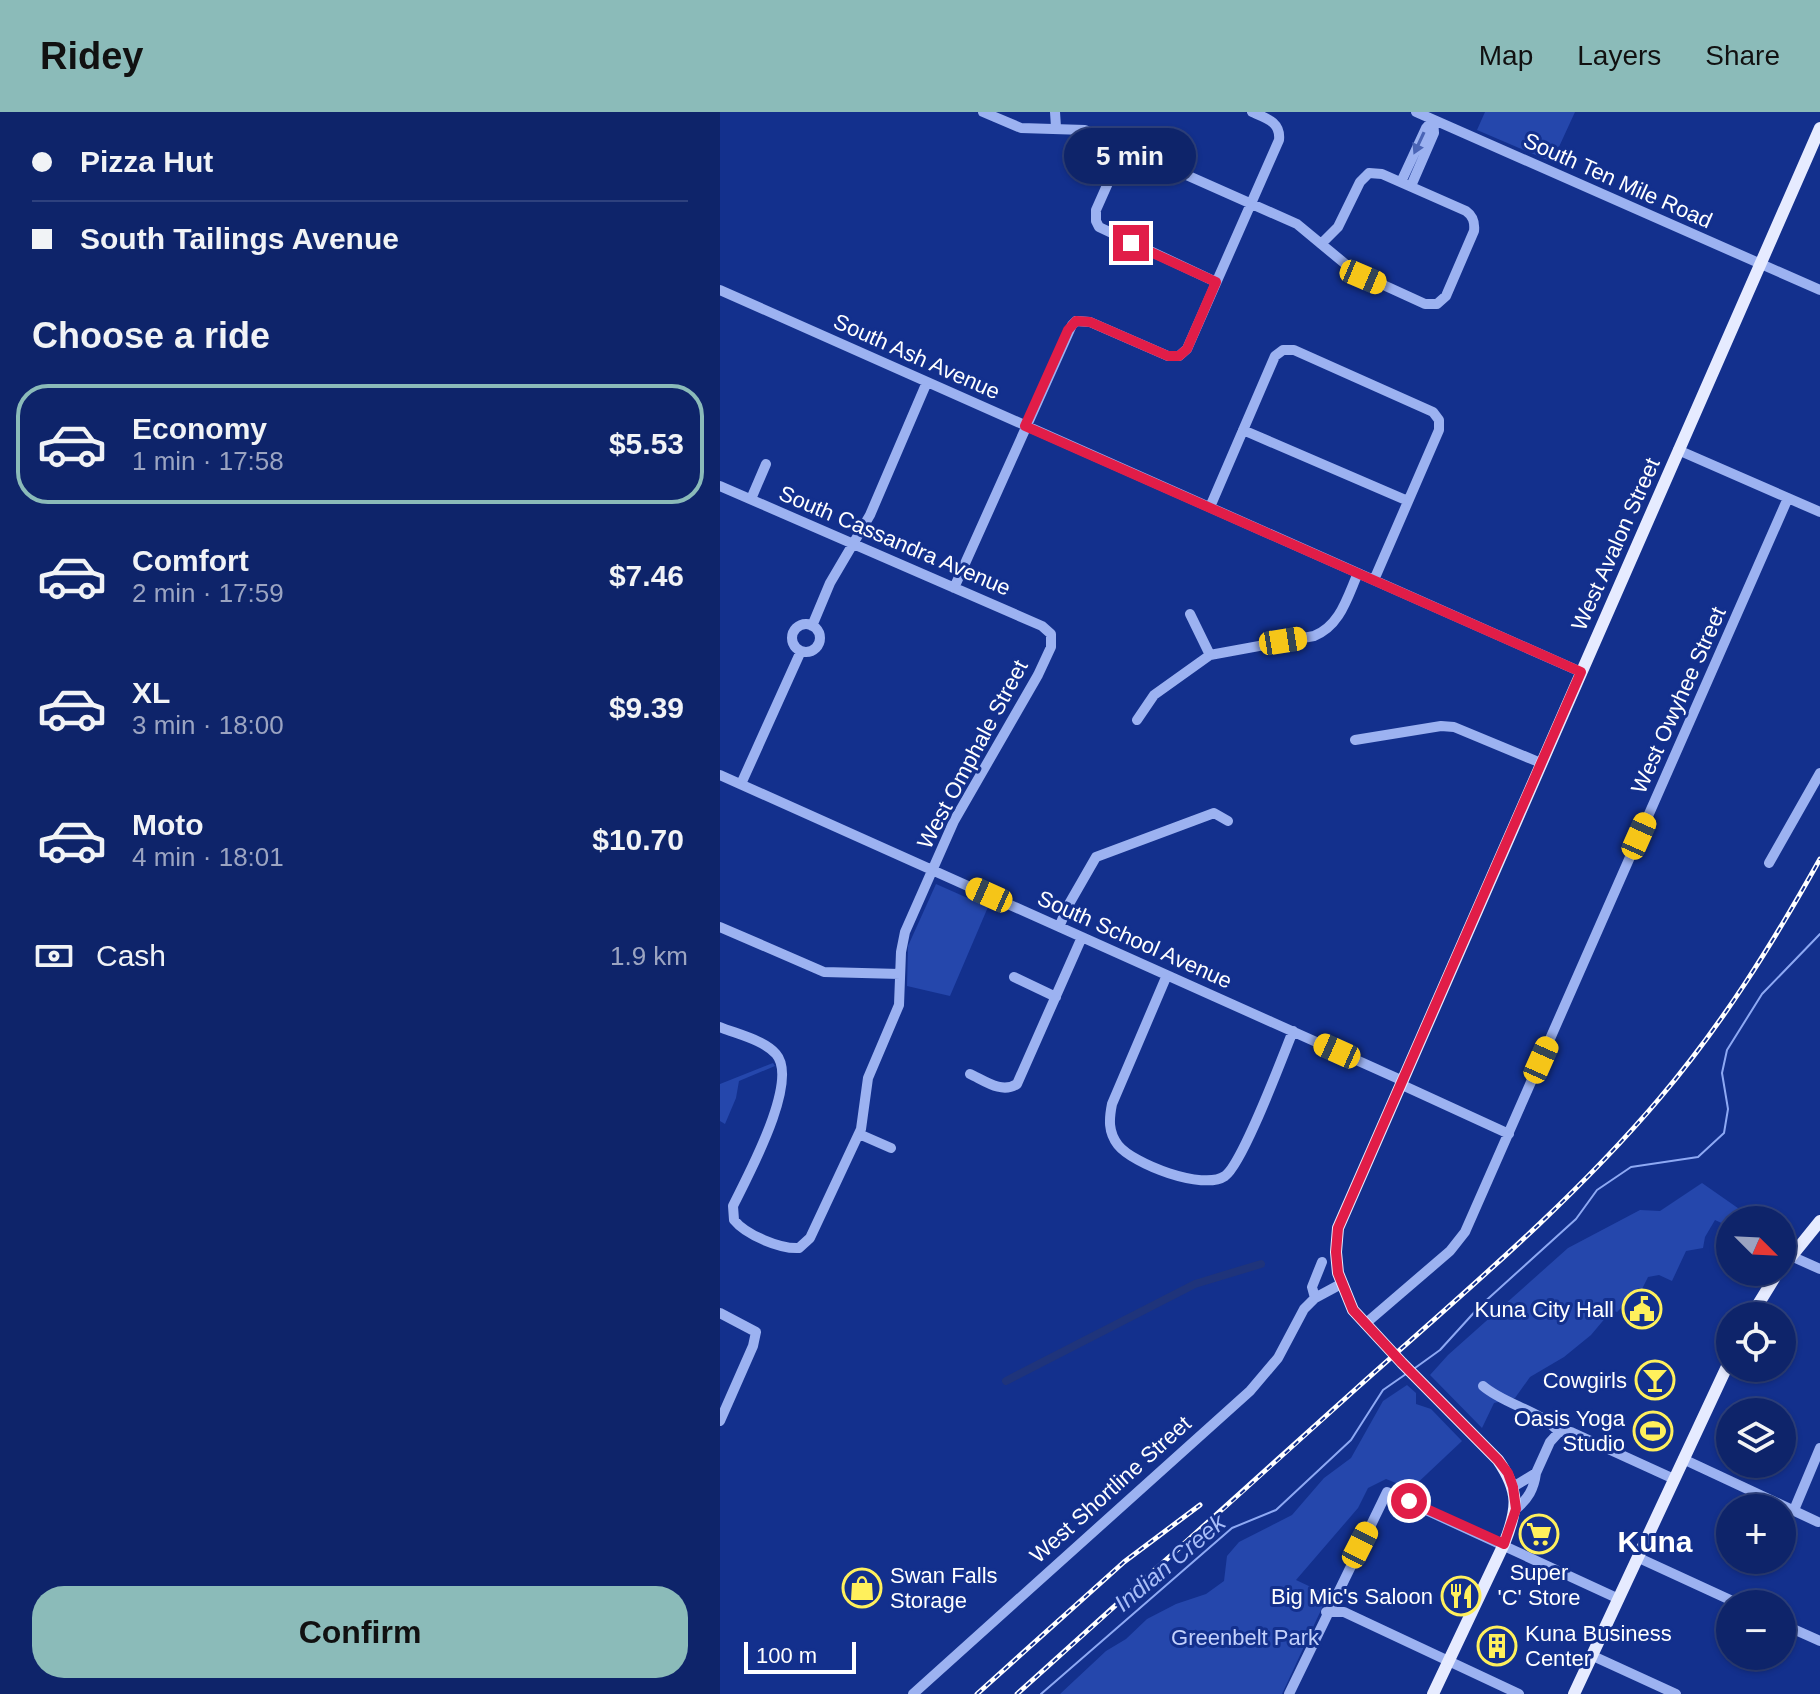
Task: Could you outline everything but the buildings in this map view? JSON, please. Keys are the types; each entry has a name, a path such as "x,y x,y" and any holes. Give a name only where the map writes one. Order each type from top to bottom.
{"main road":[{"name":"West Avalon Street","path":"1341,1284 1336,1252 1338,1228 1820,128"},
{"path":"1796,1250 1820,1221"},
{"path":"1341,1284 1353,1310 1498,1460 1513,1487 1516,1509 1504,1544 1433,1694"},
{"path":"1574,1694 1720,1382"}],"street":[{"path":"983,112 1021,128 1079,128 1124,147 1297,224 1321,244 1363,277 1425,304 1437,304 1446,296 1474,231 1474,219 1466,211 1406,184 1382,174 1369,173 1360,182 1338,227 1321,244"},
{"path":"1055,112 1056,127"},
{"path":"954,588 1068,330 1076,321 1090,322 1168,356 1179,356 1187,349 1279,140 1279,129 1269,119 1252,112"},
{"name":"South Ten Mile Road","path":"1416,112 1435,116 1820,290"},
{"path":"1406,184 1434,133 1435,116"},
{"path":"1124,147 1096,210 1096,221 1105,231 1216,282"},
{"name":"South Ash Avenue","path":"720,290 1581,672"},
{"path":"1210,507 1275,356 1283,350 1294,350 1433,412 1439,420 1439,430 1374,580"},
{"path":"812,626 830,583 870,515 927,382"},
{"path":"1243,430 1408,501"},
{"path":"1678,450 1820,512"},
{"path":"751,499 766,464"},
{"name":"South Cassandra Avenue","path":"720,486 1042,626 1051,634"},
{"name":"West Owyhee Street","path":"1365,1324 1450,1251 1465,1232 1788,498"},
{"path":"1137,720 1154,695 1210,655 1327,631 1337,619 1358,573"},
{"path":"1190,614 1210,655"},
{"path":"801,625 812,626 819,633 819,644 811,651 801,651 793,643 794,633 801,625"},
{"name":"West Omphale Street","path":"720,1027 774,1051 781,1060 783,1083 770,1123 733,1206 734,1220 744,1229 787,1247 799,1248 810,1238 859,1134 868,1078 899,1005 902,942 954,821 1038,675 1051,647 1051,634"},
{"path":"741,784 801,651"},
{"path":"1355,740 1454,727 1541,763"},
{"path":"1769,863 1820,773"},
{"name":"South School Avenue","path":"720,775 1293,1031 1509,1134"},
{"path":"1059,927 1096,857 1171,831 1208,814 1214,813 1228,821"},
{"path":"720,927 824,972 900,974"},
{"path":"970,1074 1001,1088 1012,1088 1017,1084 1082,937"},
{"path":"1167,975 1112,1104 1110,1129 1125,1151 1181,1178 1215,1181 1231,1170 1239,1159 1293,1031"},
{"path":"1014,977 1056,997"},
{"path":"859,1134 891,1148"},
{"path":"1796,1258 1820,1269"},
{"name":"West Shortline Street","path":"1315,1298 1312,1287 1322,1262"},
{"name":"West Shortline Street","path":"913,1694 1250,1391 1278,1358 1304,1309 1315,1298 1341,1284"},
{"path":"720,1313 756,1332 753,1346 720,1421"},
{"path":"1483,1386 1496,1397 1552,1424 1559,1432"},
{"path":"1516,1509 1527,1499 1550,1442 1559,1432 1571,1432 1674,1479"},
{"path":"1796,1505 1820,1448"},
{"path":"1683,1459 1759,1494"},
{"path":"1513,1487 1536,1473"},
{"path":"1289,1694 1326,1612 1387,1492 1619,1599"},
{"path":"1796,1511 1818,1522"},
{"path":"1639,1558 1716,1593"},
{"path":"1326,1612 1344,1612 1519,1694"},
{"path":"1796,1630 1820,1641"},
{"path":"1593,1656 1676,1694"}],"green space":[{"path":"1485,112 1575,112 1552,162 1477,130"},
{"path":"936,884 988,907 950,996 907,986 908,946"},
{"path":"773,1063 775,1066 739,1081 736,1098 725,1124 720,1121 720,1084"},
{"path":"1702,1183 1735,1206 1716,1206 1716,1220 1705,1237 1703,1248 1686,1251 1672,1281 1659,1275 1648,1277 1642,1289 1638,1288 1631,1304 1627,1302 1617,1312 1612,1310 1591,1335 1564,1357 1530,1377 1515,1398 1494,1403 1482,1428 1430,1375 1448,1355 1568,1248 1640,1210 1660,1211"},
{"name":"Greenbelt Park","path":"1407,1385 1416,1393 1416,1404 1431,1409 1462,1441 1411,1489 1386,1479 1368,1488 1358,1508 1296,1580 1328,1595 1282,1694 1060,1694 1106,1651 1126,1639 1147,1619 1176,1604 1206,1594 1224,1581 1227,1556 1239,1542 1292,1515 1324,1478 1351,1458 1383,1401"}],"waterway":[{"name":"Indian Creek","path":"1415,1368 1440,1350 1480,1306 1576,1219 1597,1190 1631,1167 1698,1157 1724,1133 1728,1109 1722,1073 1727,1050 1762,994 1820,934"},
{"path":"1006,1381 1195,1284 1261,1264"},
{"name":"Indian Creek","path":"1041,1694 1232,1528 1276,1510 1351,1440 1383,1390 1406,1374"}],"railway":[{"path":"1017,1694 1475,1283 1588,1176 1659,1099 1704,1042 1765,952 1820,859"},
{"path":"977,1694 1124,1562 1200,1505"}],"place":[{"name":"Kuna City Hall","path":"1642,1309"},
{"name":"Cowgirls","path":"1655,1380"},
{"name":"Oasis Yoga Studio","path":"1653,1431"},
{"name":"Super 'C' Store","path":"1539,1534"},
{"name":"Swan Falls Storage","path":"862,1588"},
{"name":"Big Mic's Saloon","path":"1461,1596"},
{"name":"Kuna Business Center","path":"1497,1646"}],"district":[{"name":"Kuna","path":"1655,1542"}],"route":[{"path":"1131,243 1216,282 1187,349 1179,356 1168,356 1090,322 1076,321 1068,330 1025,426 1581,672 1338,1228 1338,1273 1353,1310 1498,1460 1508,1473 1516,1509 1504,1544 1409,1501"}]}
